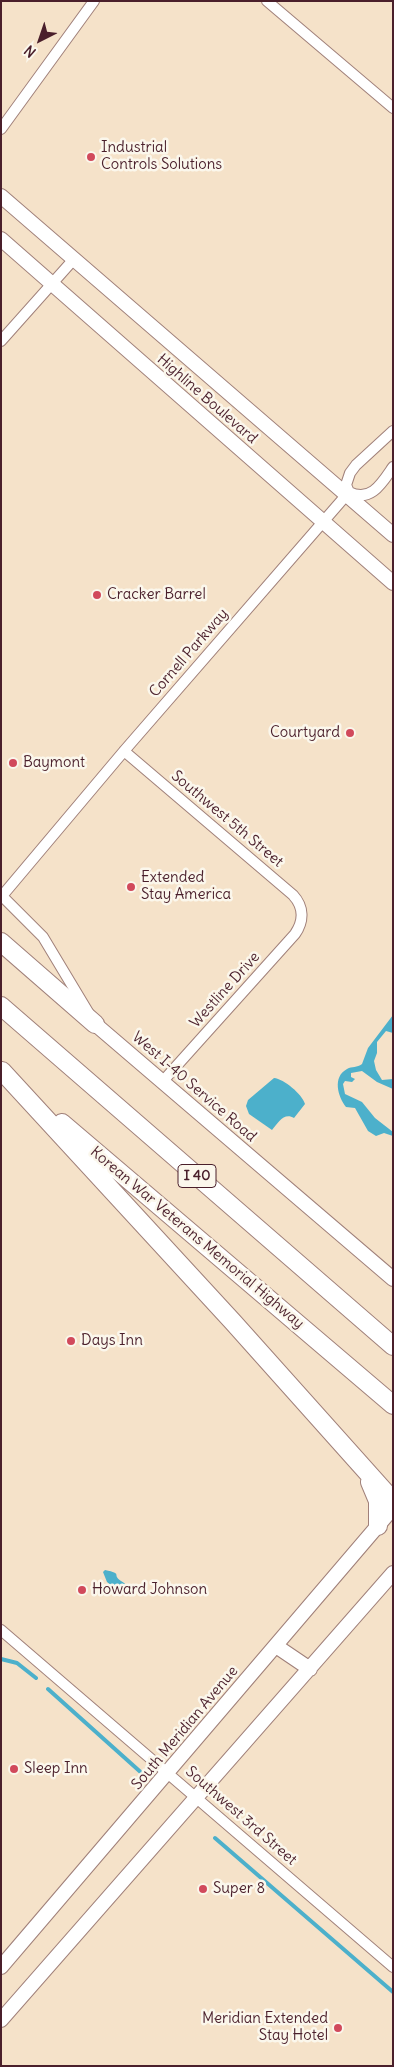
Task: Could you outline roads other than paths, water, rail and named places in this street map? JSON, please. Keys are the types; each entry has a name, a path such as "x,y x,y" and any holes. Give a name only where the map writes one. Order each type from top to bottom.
{"highway":[{"path":"1,942 96,1024"},
{"name":"I 40","path":"1,1006 393,1346"},
{"path":"2,1071 233,1322 367,1475 393,1501"},
{"name":"Korean War Veterans Memorial Highway","path":"2,1071 393,1405"},
{"path":"367,1475 378,1501 378,1526"}],"main road":[{"name":"Highline Boulevard","path":"1,196 348,493 393,535"},
{"name":"Highline Boulevard","path":"1,240 393,582"},
{"name":"West I-40 Service Road","path":"96,1024 393,1279"},
{"name":"South Meridian Avenue","path":"1,1967 393,1508"},
{"path":"1,2020 393,1573"},
{"path":"276,1646 310,1669"}],"street":[{"path":"1,129 94,1"},
{"path":"267,1 393,108"},
{"path":"1,341 74,259"},
{"name":"Cornell Parkway","path":"2,895 348,493 346,485 350,473 393,432"},
{"path":"348,493 357,496 371,493 393,467"},
{"name":"Southwest 5th Street","path":"124,752 293,895 299,903 302,916"},
{"name":"West I-40 Service Road","path":"2,895 43,936 96,1024"},
{"name":"Westline Drive","path":"163,1081 295,934 302,916"},
{"name":"Southwest 3rd Street","path":"1,1630 393,1967"}],"water":[{"path":"393,1015 393,1033 386,1031 377,1042 377,1053 374,1061 376,1070 382,1080 393,1079 393,1089 377,1082 362,1071 351,1073 351,1077 355,1079 352,1082 345,1081 343,1084 345,1094 362,1102 375,1118 393,1132 393,1136 384,1133 376,1136 368,1131 355,1108 346,1107 339,1093 338,1082 339,1077 347,1069 362,1064 368,1048"},
{"path":"274,1078 283,1081 292,1088 305,1104 294,1118 284,1117 272,1130 249,1114 246,1106 248,1100"},
{"path":"105,1570 116,1573 118,1579 128,1587 127,1591 120,1592 107,1582 103,1572"}],"waterway":[{"path":"1,1659 17,1663 36,1678"},
{"path":"48,1689 145,1776"},
{"path":"215,1838 393,1992"}],"place":[{"name":"Industrial Controls Solutions","path":"91,157"},
{"name":"Cracker Barrel","path":"97,595"},
{"name":"Courtyard","path":"350,733"},
{"name":"Baymont","path":"13,763"},
{"name":"Extended Stay America","path":"131,887"},
{"name":"Days Inn","path":"71,1341"},
{"name":"Howard Johnson","path":"82,1590"},
{"name":"Sleep Inn","path":"14,1769"},
{"name":"Super 8","path":"203,1889"},
{"name":"Meridian Extended Stay Hotel","path":"338,2028"}]}
